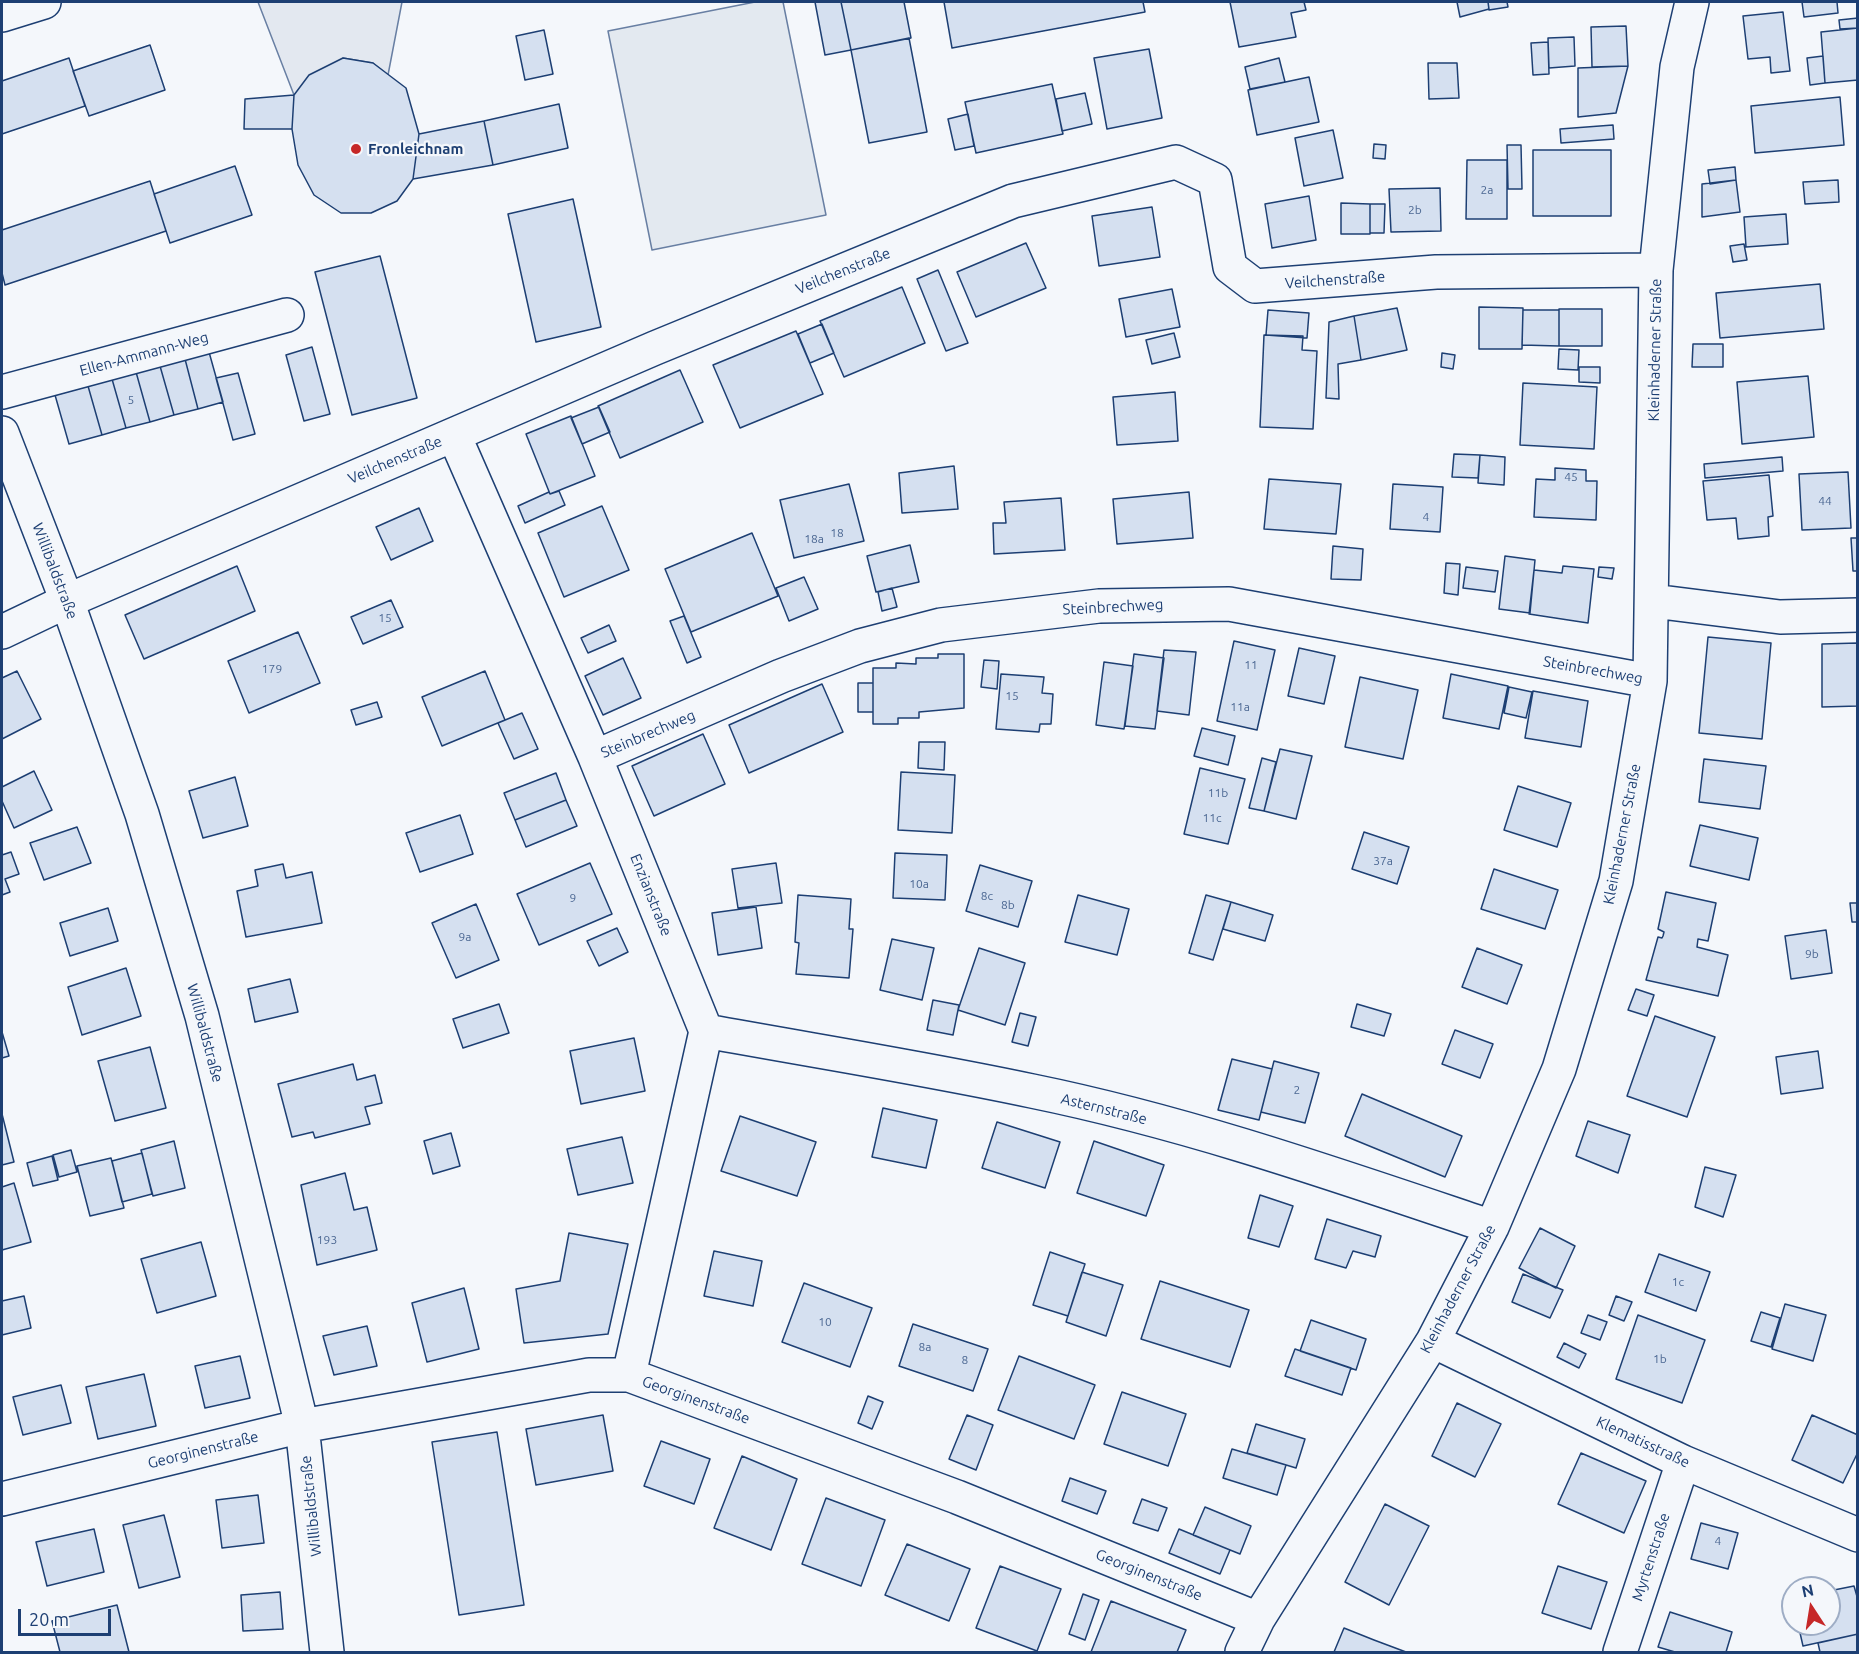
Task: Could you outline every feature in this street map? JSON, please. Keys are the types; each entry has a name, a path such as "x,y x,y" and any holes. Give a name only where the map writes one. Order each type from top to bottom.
{"street":[{"path":"2,15 44,2"},
{"name":"Kleinhaderner Straße","path":"1242,1653 1258,1619 1433,1341 1492,1227 1559,1070 1616,881 1650,681 1653,601 1656,270 1677,67 1692,2"},
{"name":"Veilchenstraße","path":"2,632 67,601 655,348 1013,201 1176,162 1215,180 1230,267 1255,286 1436,272 1656,270"},
{"name":"Ellen-Ammann-Weg","path":"2,393 286,315"},
{"name":"Willibaldstraße","path":"2,433 67,601 142,814 202,1016 302,1426 327,1653"},
{"name":"Enzianstraße","path":"454,435 595,757 706,1031"},
{"path":"1653,601 1780,616 1857,615"},
{"name":"Steinbrechweg","path":"595,757 781,676 860,646 941,625 1099,606 1230,604 1650,681"},
{"path":"630,1376 706,1031"},
{"name":"Asternstraße","path":"706,1031 1033,1091 1187,1129 1287,1158 1492,1227"},
{"name":"Klematisstraße","path":"1433,1341 1683,1462 1857,1535"},
{"name":"Georginenstraße","path":"2,1499 302,1426 589,1375 630,1376 957,1497 1258,1619"},
{"name":"Myrtenstraße","path":"1620,1653 1683,1462"}],"shaded area":[{"path":"258,2 402,2 388,75 373,63 343,58 294,95"},
{"path":"755,2 783,2 826,215 652,250 608,31"}],"building":[{"path":"815,2 841,2 851,50 825,55"},
{"path":"841,2 904,2 911,38 851,50"},
{"path":"944,2 1143,2 1145,12 952,48"},
{"path":"1230,2 1304,2 1306,10 1291,13 1296,37 1239,47"},
{"path":"1457,2 1488,2 1489,9 1460,17"},
{"path":"1488,2 1507,2 1508,7 1489,10"},
{"path":"1802,2 1837,2 1838,13 1804,17"},
{"path":"1783,12 1790,71 1771,73 1770,57 1748,59 1743,16"},
{"path":"1858,18 1858,28 1840,29 1839,20"},
{"path":"1626,26 1628,66 1592,67 1591,27"},
{"path":"1858,28 1858,80 1825,83 1821,32"},
{"path":"544,30 553,74 525,80 516,36"},
{"path":"1574,37 1575,66 1549,68 1548,38"},
{"path":"909,38 927,132 869,143 851,50"},
{"path":"1548,42 1549,74 1533,75 1531,43"},
{"path":"150,45 165,90 89,116 73,71"},
{"path":"1149,49 1162,118 1107,129 1094,58"},
{"path":"1823,56 1825,83 1810,85 1807,58"},
{"path":"69,58 85,106 2,134 2,81"},
{"name":"Fronleichnam","path":"343,58 373,63 406,88 419,134 413,179 397,201 371,213 341,213 314,195 298,165 292,129 294,95 309,75"},
{"path":"1279,58 1285,82 1250,89 1245,67"},
{"path":"1428,63 1457,63 1459,98 1429,99"},
{"path":"1628,66 1616,113 1578,117 1578,68"},
{"path":"1309,77 1319,122 1257,135 1248,90"},
{"path":"1052,84 1063,134 976,153 965,102"},
{"path":"1085,93 1092,124 1062,131 1056,99"},
{"path":"294,95 292,129 244,129 245,99"},
{"path":"1840,97 1844,145 1755,153 1751,106"},
{"path":"559,104 568,148 493,165 484,121"},
{"path":"968,114 974,146 955,150 948,119"},
{"path":"484,121 493,165 413,179 419,134"},
{"path":"1613,125 1614,139 1561,143 1560,129"},
{"path":"1333,130 1343,178 1304,186 1295,138"},
{"path":"1374,144 1386,145 1385,159 1373,158"},
{"path":"1507,145 1521,145 1522,189 1508,189"},
{"path":"1533,150 1611,150 1611,216 1533,216"},
{"path":"1467,160 1507,160 1507,219 1466,219"},
{"path":"235,166 252,215 170,243 154,194"},
{"path":"1735,167 1736,180 1710,184 1708,170"},
{"path":"1736,180 1740,212 1702,217 1702,184"},
{"path":"1838,180 1839,202 1805,204 1803,182"},
{"path":"150,181 166,231 5,285 2,273 2,230"},
{"path":"1440,188 1441,231 1391,232 1389,189"},
{"path":"1309,196 1316,240 1272,248 1265,204"},
{"path":"573,199 601,327 536,342 508,214"},
{"path":"1341,203 1370,204 1370,234 1341,234"},
{"path":"1370,204 1385,204 1384,233 1370,233"},
{"path":"1152,207 1160,257 1099,266 1092,216"},
{"path":"1786,214 1788,244 1746,247 1744,217"},
{"path":"1026,243 1046,288 976,317 957,272"},
{"path":"1744,244 1747,260 1733,262 1730,246"},
{"path":"380,256 417,398 352,415 315,272"},
{"path":"938,270 968,343 946,351 917,279"},
{"path":"1820,284 1824,329 1720,338 1716,293"},
{"path":"902,287 925,343 844,377 820,321"},
{"path":"1172,289 1180,327 1126,337 1119,299"},
{"path":"1479,307 1523,308 1522,349 1479,349"},
{"path":"1397,308 1407,350 1361,360 1354,316"},
{"path":"1559,309 1602,309 1602,346 1559,346"},
{"path":"1268,310 1309,313 1307,338 1266,335"},
{"path":"1523,310 1559,310 1559,346 1522,345"},
{"path":"1354,316 1361,360 1338,364 1339,399 1326,398 1329,322"},
{"path":"822,324 834,353 810,363 798,334"},
{"path":"796,331 823,394 740,428 713,365"},
{"path":"1174,333 1180,357 1152,364 1146,340"},
{"path":"1264,335 1303,336 1302,350 1317,351 1313,429 1260,427"},
{"path":"1693,344 1723,344 1723,367 1692,367"},
{"path":"312,347 330,414 304,421 286,355"},
{"path":"1559,349 1579,350 1578,370 1558,369"},
{"path":"209,352 223,402 198,409 185,359"},
{"path":"1442,353 1455,355 1453,369 1441,367"},
{"path":"185,359 198,409 174,415 160,366"},
{"path":"160,366 174,415 150,422 136,372"},
{"path":"1579,367 1600,367 1600,383 1579,382"},
{"path":"680,370 703,422 620,458 598,406"},
{"path":"136,372 150,422 126,428 112,379"},
{"path":"238,373 255,434 233,440 216,378"},
{"path":"1808,376 1814,437 1742,444 1737,382"},
{"path":"112,379 126,428 102,435 88,386"},
{"path":"1523,383 1597,387 1594,449 1520,445"},
{"path":"88,386 102,435 69,444 55,395"},
{"path":"1175,392 1178,441 1117,445 1113,397"},
{"path":"599,407 610,432 582,444 571,418"},
{"path":"571,416 595,476 550,494 526,434"},
{"path":"1454,454 1480,455 1478,478 1452,477"},
{"path":"1480,455 1505,457 1504,485 1478,483"},
{"path":"1782,457 1783,471 1705,478 1704,464"},
{"path":"954,466 958,509 902,513 899,473"},
{"path":"1555,468 1586,470 1586,481 1597,481 1596,520 1534,517 1536,479 1555,480"},
{"path":"1848,472 1851,528 1802,530 1799,474"},
{"path":"1769,475 1773,516 1768,517 1769,536 1738,539 1736,518 1707,520 1703,481"},
{"path":"1269,479 1341,484 1336,534 1264,529"},
{"path":"849,484 864,541 794,558 780,500"},
{"path":"1393,484 1443,487 1440,532 1390,529"},
{"path":"559,491 565,505 525,523 518,506 549,492 550,494"},
{"path":"1189,492 1193,538 1117,544 1113,499"},
{"path":"1061,498 1065,550 994,554 993,523 1006,523 1004,502"},
{"path":"602,506 629,570 564,597 538,533"},
{"path":"419,508 433,541 391,560 376,527"},
{"path":"752,533 778,596 691,632 665,569"},
{"path":"1851,538 1858,538 1858,571 1853,571"},
{"path":"910,545 919,582 876,592 867,556"},
{"path":"1333,546 1363,549 1361,580 1331,579"},
{"path":"1505,556 1535,560 1530,613 1499,609"},
{"path":"1446,563 1460,564 1458,595 1444,593"},
{"path":"237,566 255,611 144,659 125,615"},
{"path":"1563,566 1594,569 1588,623 1529,614 1534,570 1562,573"},
{"path":"1466,567 1498,571 1495,592 1463,588"},
{"path":"1599,567 1614,568 1612,579 1598,577"},
{"path":"804,577 818,609 789,621 776,588"},
{"path":"892,588 897,607 882,611 878,592"},
{"path":"391,600 403,627 363,644 351,617"},
{"path":"684,616 701,657 687,663 670,621"},
{"path":"609,625 616,641 588,653 581,638"},
{"path":"298,632 320,683 249,713 228,661"},
{"path":"1708,637 1771,643 1762,739 1699,733"},
{"path":"1234,641 1275,650 1257,730 1217,721"},
{"path":"1858,643 1858,706 1822,707 1822,644"},
{"path":"1299,648 1335,656 1324,704 1288,696"},
{"path":"1164,650 1196,652 1189,715 1157,711"},
{"path":"938,654 964,654 964,708 919,712 919,718 898,718 898,724 873,724 873,668 896,668 896,663 916,664 916,658 938,658"},
{"path":"1134,654 1164,658 1155,729 1125,726"},
{"path":"623,658 641,698 603,715 585,676"},
{"path":"984,660 999,661 997,689 981,687"},
{"path":"1104,662 1133,666 1124,729 1096,725"},
{"path":"17,671 41,719 2,739 2,678"},
{"path":"485,671 505,720 442,746 422,697"},
{"path":"1001,674 1044,677 1042,693 1053,694 1051,724 1040,724 1039,732 996,729"},
{"path":"1451,674 1508,686 1499,729 1443,718"},
{"path":"1360,677 1418,690 1403,759 1345,747"},
{"path":"858,683 873,683 873,712 858,712"},
{"path":"822,684 843,732 749,773 729,725"},
{"path":"1509,687 1532,692 1526,718 1504,713"},
{"path":"1533,691 1588,701 1581,747 1525,738"},
{"path":"377,702 382,717 356,725 351,710"},
{"path":"522,713 538,749 514,759 498,723"},
{"path":"1202,728 1235,736 1228,765 1194,756"},
{"path":"703,734 725,784 654,816 632,766"},
{"path":"919,742 945,742 944,770 918,768"},
{"path":"1280,749 1312,756 1296,819 1264,811"},
{"path":"1262,758 1276,762 1264,811 1249,808"},
{"path":"1704,759 1766,766 1760,809 1699,802"},
{"path":"1200,768 1245,779 1228,844 1184,834"},
{"path":"34,771 52,810 14,828 2,801 2,787"},
{"path":"901,772 955,775 952,833 898,830"},
{"path":"556,773 566,800 515,820 504,793"},
{"path":"235,777 248,826 203,838 189,791"},
{"path":"1518,786 1571,803 1557,847 1504,830"},
{"path":"566,800 577,826 526,847 515,820"},
{"path":"460,815 473,854 420,872 406,833"},
{"path":"1700,825 1758,838 1749,880 1690,866"},
{"path":"77,827 91,863 44,880 30,843"},
{"path":"1364,832 1409,847 1397,884 1352,869"},
{"path":"11,852 19,874 5,879 10,892 2,895 2,855"},
{"path":"895,853 947,855 945,900 893,898"},
{"path":"590,863 612,914 539,945 517,894"},
{"path":"776,863 782,903 738,908 732,869"},
{"path":"283,864 286,878 312,872 322,923 246,937 237,891 258,886 255,870"},
{"path":"980,865 1032,881 1018,927 966,911"},
{"path":"1494,869 1558,890 1545,929 1481,909"},
{"path":"1666,892 1716,903 1708,941 1698,939 1697,947 1728,955 1718,996 1646,980 1658,937 1662,938 1664,932 1658,929"},
{"path":"798,895 851,899 849,929 853,929 849,978 796,974 799,943 795,942"},
{"path":"1078,895 1129,909 1117,955 1065,942"},
{"path":"1206,895 1231,902 1213,960 1189,953"},
{"path":"1231,902 1273,915 1265,941 1223,929"},
{"path":"1850,903 1858,903 1858,922 1852,922"},
{"path":"476,904 499,960 456,978 432,923"},
{"path":"756,907 762,948 718,955 712,913"},
{"path":"108,908 118,941 70,956 60,923"},
{"path":"617,928 628,952 599,966 587,941"},
{"path":"1826,930 1832,973 1791,979 1785,936"},
{"path":"892,939 934,948 922,1000 880,990"},
{"path":"979,948 1025,963 1005,1025 958,1010"},
{"path":"1477,948 1522,965 1507,1004 1462,987"},
{"path":"126,968 141,1016 82,1035 68,987"},
{"path":"290,979 298,1012 255,1022 248,989"},
{"path":"1636,989 1654,995 1647,1016 1628,1010"},
{"path":"933,1000 959,1005 953,1035 927,1030"},
{"path":"499,1004 509,1033 463,1048 453,1019"},
{"path":"1357,1004 1391,1014 1384,1036 1351,1027"},
{"path":"1020,1013 1036,1017 1028,1046 1012,1042"},
{"path":"1655,1016 1715,1037 1687,1117 1627,1096"},
{"path":"1455,1030 1493,1044 1480,1078 1442,1064"},
{"path":"2,1032 9,1056 2,1058"},
{"path":"634,1038 645,1091 581,1104 570,1051"},
{"path":"150,1047 166,1108 115,1121 98,1061"},
{"path":"1818,1051 1823,1088 1781,1094 1776,1057"},
{"path":"1232,1059 1272,1069 1259,1120 1218,1110"},
{"path":"1274,1061 1319,1073 1305,1123 1261,1112"},
{"path":"353,1064 357,1080 375,1075 382,1103 365,1107 370,1124 315,1138 313,1132 292,1137 278,1084"},
{"path":"1362,1094 1462,1136 1445,1177 1345,1136"},
{"path":"883,1108 937,1120 926,1168 872,1157"},
{"path":"2,1114 14,1162 2,1165"},
{"path":"740,1116 816,1142 797,1196 721,1171"},
{"path":"1588,1121 1630,1135 1618,1173 1576,1156"},
{"path":"997,1122 1060,1142 1045,1188 982,1168"},
{"path":"451,1133 460,1166 433,1174 424,1141"},
{"path":"622,1137 633,1183 578,1195 567,1149"},
{"path":"174,1141 185,1188 153,1196 141,1150"},
{"path":"1094,1141 1164,1165 1146,1216 1077,1193"},
{"path":"71,1150 77,1172 59,1177 53,1155"},
{"path":"142,1153 152,1194 122,1202 112,1161"},
{"path":"52,1156 58,1180 33,1186 27,1163"},
{"path":"111,1158 124,1208 90,1216 77,1166"},
{"path":"1705,1167 1736,1175 1723,1217 1695,1207"},
{"path":"345,1173 354,1210 367,1207 377,1250 317,1265 301,1185"},
{"path":"14,1183 31,1242 2,1250 2,1187"},
{"path":"1260,1195 1293,1206 1279,1247 1248,1238"},
{"path":"1327,1219 1381,1236 1375,1257 1353,1251 1346,1268 1315,1259"},
{"path":"1540,1228 1575,1246 1556,1288 1519,1268"},
{"path":"569,1233 628,1244 608,1334 524,1343 516,1289 560,1281"},
{"path":"201,1242 216,1296 157,1313 141,1259"},
{"path":"714,1251 762,1261 753,1306 704,1296"},
{"path":"1050,1252 1085,1264 1068,1316 1033,1305"},
{"path":"1659,1254 1710,1272 1696,1311 1645,1292"},
{"path":"1082,1272 1123,1285 1106,1336 1066,1322"},
{"path":"1523,1274 1563,1290 1550,1318 1512,1302"},
{"path":"1160,1281 1249,1310 1230,1367 1141,1339"},
{"path":"804,1283 872,1308 850,1367 782,1342"},
{"path":"464,1288 479,1349 427,1362 412,1303"},
{"path":"24,1296 31,1328 2,1335 2,1301"},
{"path":"1616,1296 1632,1302 1624,1321 1609,1315"},
{"path":"1785,1304 1826,1315 1813,1361 1772,1349"},
{"path":"1761,1312 1780,1318 1771,1347 1751,1341"},
{"path":"1588,1315 1607,1322 1600,1340 1581,1333"},
{"path":"1638,1315 1705,1340 1682,1403 1616,1379"},
{"path":"1311,1320 1366,1339 1356,1370 1300,1351"},
{"path":"913,1324 988,1349 973,1391 899,1366"},
{"path":"367,1326 377,1366 334,1375 323,1336"},
{"path":"1564,1343 1586,1354 1579,1368 1557,1357"},
{"path":"1295,1349 1351,1368 1342,1395 1285,1376"},
{"path":"240,1356 250,1398 205,1408 195,1366"},
{"path":"1019,1356 1095,1385 1074,1439 998,1410"},
{"path":"144,1374 156,1426 98,1439 86,1387"},
{"path":"61,1385 71,1423 23,1435 13,1397"},
{"path":"1122,1392 1186,1414 1168,1466 1104,1444"},
{"path":"868,1396 883,1402 872,1429 858,1423"},
{"path":"1457,1403 1501,1424 1475,1477 1432,1456"},
{"path":"603,1415 613,1471 536,1485 526,1429"},
{"path":"967,1415 993,1425 976,1470 949,1459"},
{"path":"1812,1415 1858,1435 1858,1452 1843,1483 1792,1460"},
{"path":"1256,1424 1305,1439 1296,1468 1247,1453"},
{"path":"497,1432 524,1605 459,1615 432,1442"},
{"path":"661,1441 710,1459 694,1504 644,1486"},
{"path":"1232,1449 1286,1465 1277,1495 1223,1478"},
{"path":"1581,1453 1646,1481 1624,1533 1558,1504"},
{"path":"742,1456 797,1479 771,1550 714,1528"},
{"path":"1070,1478 1106,1491 1097,1514 1062,1501"},
{"path":"258,1495 264,1543 222,1548 216,1500"},
{"path":"826,1498 885,1520 861,1586 802,1564"},
{"path":"1142,1499 1167,1508 1158,1531 1133,1523"},
{"path":"1385,1504 1429,1526 1389,1605 1345,1582"},
{"path":"1205,1507 1251,1526 1240,1554 1193,1535"},
{"path":"164,1515 180,1577 139,1588 123,1525"},
{"path":"1701,1523 1738,1533 1728,1569 1691,1559"},
{"path":"94,1529 104,1572 47,1586 36,1542"},
{"path":"1179,1529 1230,1550 1220,1574 1169,1553"},
{"path":"907,1544 970,1569 949,1621 885,1595"},
{"path":"1000,1566 1061,1589 1037,1651 976,1628"},
{"path":"1558,1566 1607,1582 1591,1629 1542,1613"},
{"path":"1854,1586 1858,1600 1858,1634 1803,1646 1801,1636 1841,1636 1841,1589"},
{"path":"280,1592 283,1629 243,1631 241,1595"},
{"path":"1083,1594 1099,1600 1085,1640 1069,1634"},
{"path":"1111,1601 1186,1630 1177,1652 1091,1652"},
{"path":"117,1605 129,1652 60,1652 52,1621"},
{"path":"1670,1612 1732,1632 1726,1652 1675,1652 1658,1647"},
{"path":"1344,1628 1374,1640 1406,1652 1334,1652"},
{"path":"1858,1634 1858,1652 1820,1652 1818,1643"}],"place":[{"name":"Fronleichnam","path":"356,149"}]}
